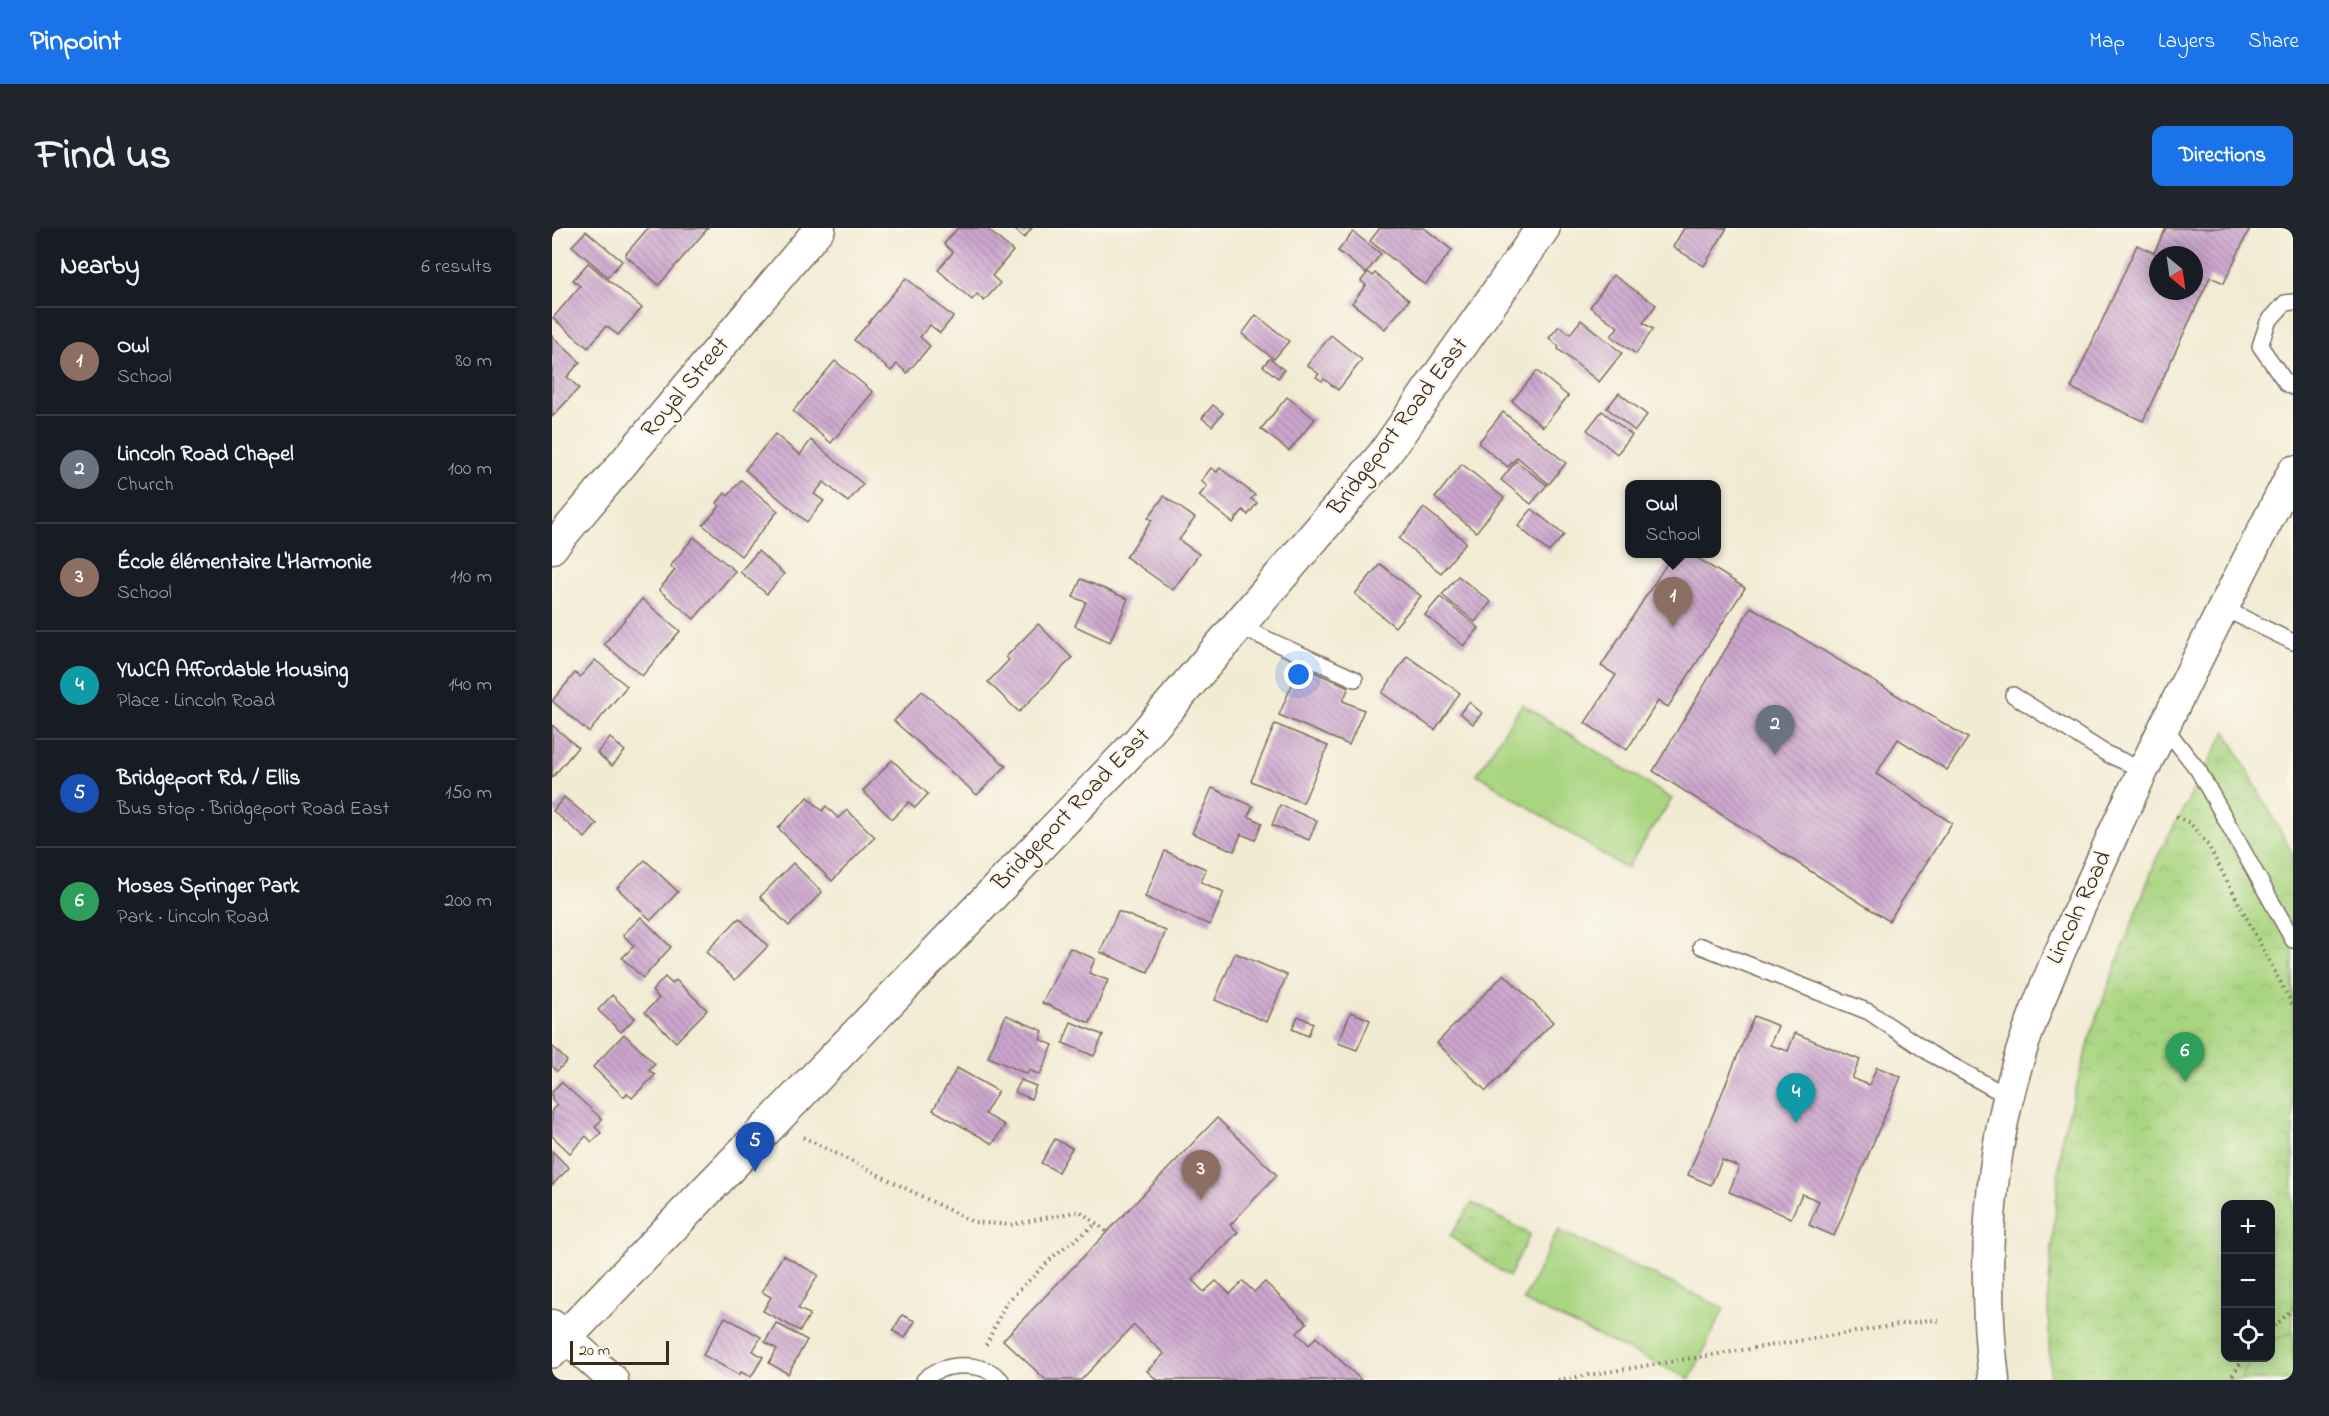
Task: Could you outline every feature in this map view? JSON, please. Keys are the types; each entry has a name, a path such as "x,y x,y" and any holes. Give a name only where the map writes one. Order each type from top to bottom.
{"main road":[{"name":"Bridgeport Road East","path":"556,1338 1138,743 1383,456 1544,228"}],"street":[{"name":"Royal Street","path":"552,548 820,228"},
{"name":"Lincoln Road","path":"1994,1380 1987,1324 1989,1217 2009,1097 2023,1047 2049,975 2163,725 2293,471"},
{"path":"556,1338 613,1380"}],"lane":[{"path":"2293,302 2285,303 2268,322 2260,346 2287,384 2293,387"},
{"path":"2223,608 2293,642"},
{"path":"1238,626 1355,679"},
{"path":"2013,695 2107,754 2143,770"},
{"path":"2163,725 2198,770 2293,940"},
{"path":"1701,946 1869,1012 1931,1054 2009,1097"},
{"path":"924,1380 933,1371 964,1364 1001,1380"}],"path":[{"path":"2175,817 2190,823 2208,845 2293,1006"},
{"path":"799,1136 973,1222 1010,1225 1080,1211 1107,1232"},
{"path":"978,1369 990,1334 1006,1303 1056,1254 1096,1224"},
{"path":"2275,1326 2293,1309"},
{"path":"1558,1380 1928,1320 1943,1321"},
{"path":"2229,1380 2241,1362"}],"green space":[{"path":"1522,704 1672,799 1626,869 1477,774"},
{"path":"2226,731 2293,855 2293,1380 2050,1380 2048,1295 2062,1137 2093,1027 2157,857"},
{"path":"1472,1203 1530,1234 1509,1277 1450,1236"},
{"path":"1558,1230 1724,1308 1690,1379 1523,1301"},
{"path":"2293,1332 2293,1380 2241,1380 2249,1362 2275,1362 2275,1339"}],"building":[{"path":"648,228 708,228 659,285 625,255"},
{"path":"958,228 986,228 1013,251 992,276 1000,283 984,301 977,294 972,300 938,270 953,252 944,244"},
{"path":"1013,228 1032,228 1024,238"},
{"path":"1380,228 1424,228 1452,250 1425,285 1370,241"},
{"path":"1684,228 1727,228 1704,266 1673,247"},
{"path":"2166,228 2250,228 2224,283 2210,277 2203,292 2203,246 2157,246"},
{"path":"586,231 622,261 608,277 572,246"},
{"path":"1353,232 1381,254 1366,273 1338,251"},
{"path":"2137,245 2149,251 2149,300 2199,300 2143,421 2071,388"},
{"path":"588,263 642,308 618,335 606,326 588,348 553,318 580,286 573,280"},
{"path":"1368,272 1373,276 1375,273 1409,300 1385,329 1352,303 1366,285 1361,281"},
{"path":"1613,275 1656,305 1643,323 1653,329 1636,354 1611,336 1618,327 1590,307"},
{"path":"906,278 953,317 940,333 930,325 920,337 930,346 907,373 897,364 891,371 854,340"},
{"path":"1256,315 1289,341 1274,359 1242,334"},
{"path":"1581,320 1622,353 1599,382 1558,349 1559,347 1549,338 1559,326 1570,334"},
{"path":"1331,335 1362,360 1338,390 1324,379 1322,381 1316,377 1319,374 1307,365"},
{"path":"552,336 580,362 567,377 579,388 552,417"},
{"path":"1270,358 1284,370 1278,378 1263,366"},
{"path":"835,361 873,392 831,443 793,411"},
{"path":"1537,371 1568,396 1543,427 1512,401"},
{"path":"1619,393 1647,415 1635,431 1607,408"},
{"path":"1287,397 1315,419 1289,451 1261,429"},
{"path":"1213,405 1223,413 1212,426 1202,418"},
{"path":"1602,411 1632,435 1617,454 1587,430"},
{"path":"1503,412 1566,463 1549,484 1517,457 1508,467 1478,443"},
{"path":"775,434 800,455 811,440 863,484 848,502 824,482 814,494 824,501 807,522 745,470"},
{"path":"1516,461 1547,485 1531,504 1501,480"},
{"path":"1462,464 1504,498 1476,532 1435,498"},
{"path":"1211,468 1217,472 1220,468 1255,495 1251,499 1257,503 1248,515 1243,510 1233,523 1199,496 1207,486 1201,481"},
{"path":"741,480 778,511 741,556 703,525 720,506 717,503 725,493 728,496"},
{"path":"1164,496 1195,518 1179,540 1199,554 1173,590 1126,557 1152,520 1148,518"},
{"path":"1424,508 1466,542 1441,573 1399,539"},
{"path":"1532,509 1564,535 1549,552 1518,526"},
{"path":"694,537 735,571 694,619 659,590 675,570 670,566"},
{"path":"758,551 784,574 767,594 740,572"},
{"path":"1670,558 1697,558 1745,588 1668,707 1658,701 1627,750 1585,723 1616,675 1601,666"},
{"path":"1380,564 1421,596 1395,627 1355,594"},
{"path":"1458,576 1491,602 1475,622 1442,595"},
{"path":"1081,579 1128,599 1110,642 1075,626 1086,602 1073,597"},
{"path":"1440,597 1479,628 1464,646 1425,615"},
{"path":"642,599 680,631 642,676 604,644"},
{"path":"1751,607 1968,738 1947,770 1898,739 1876,774 1952,823 1889,921 1653,771"},
{"path":"1038,624 1072,658 1019,712 988,682 1009,660 1006,657"},
{"path":"1407,656 1460,693 1435,730 1382,693"},
{"path":"595,660 627,686 589,732 552,701 575,673 580,677"},
{"path":"1300,666 1349,687 1343,701 1364,710 1349,745 1279,715"},
{"path":"922,691 1006,766 977,795 894,721"},
{"path":"1469,702 1482,713 1473,724 1460,713"},
{"path":"1275,724 1328,746 1303,803 1251,781"},
{"path":"552,725 578,747 552,778"},
{"path":"610,738 625,751 612,766 597,753"},
{"path":"892,760 928,794 915,808 909,802 892,819 863,791"},
{"path":"1212,788 1253,806 1248,816 1262,823 1255,840 1241,834 1234,851 1192,833"},
{"path":"564,797 597,824 585,838 553,811"},
{"path":"808,797 822,811 826,806 838,818 847,810 875,837 832,881 778,828"},
{"path":"1280,805 1317,821 1309,840 1272,825"},
{"path":"1165,851 1206,869 1201,882 1224,892 1210,925 1145,897"},
{"path":"645,860 678,892 651,920 617,888"},
{"path":"793,863 822,892 789,926 760,897"},
{"path":"1118,911 1166,931 1148,972 1100,952"},
{"path":"641,917 671,947 643,978 622,958 634,946 623,935"},
{"path":"739,918 768,946 735,980 706,952"},
{"path":"1070,948 1095,959 1089,973 1108,980 1090,1023 1042,1003"},
{"path":"1235,953 1287,975 1267,1022 1215,1000"},
{"path":"1504,974 1553,1022 1486,1091 1437,1043"},
{"path":"665,977 672,984 676,980 707,1010 676,1042 645,1012 659,998 652,991"},
{"path":"612,995 635,1018 621,1032 598,1010"},
{"path":"1351,1012 1370,1020 1357,1050 1338,1043"},
{"path":"1006,1015 1043,1031 1040,1039 1053,1045 1040,1075 1029,1070 1027,1074 988,1057"},
{"path":"1298,1016 1313,1023 1308,1036 1292,1029"},
{"path":"1754,1016 1778,1026 1770,1045 1788,1051 1795,1033 1860,1060 1852,1078 1869,1085 1877,1067 1901,1077 1834,1236 1809,1225 1819,1201 1802,1194 1791,1218 1729,1192 1739,1167 1722,1160 1711,1185 1688,1175"},
{"path":"1071,1022 1103,1035 1094,1056 1063,1043"},
{"path":"624,1034 655,1064 649,1070 655,1075 632,1098 627,1093 624,1097 593,1067"},
{"path":"552,1046 567,1061 557,1071 552,1066"},
{"path":"957,1068 998,1091 985,1114 1005,1125 993,1144 933,1110"},
{"path":"1021,1080 1036,1086 1031,1099 1015,1092"},
{"path":"561,1082 602,1119 595,1127 601,1133 592,1142 586,1136 570,1153 552,1136 552,1110 557,1105 552,1100 552,1092"},
{"path":"1217,1118 1277,1175 1230,1225 1238,1232 1192,1280 1204,1292 1216,1281 1230,1294 1243,1281 1254,1292 1265,1282 1307,1323 1297,1333 1309,1345 1316,1337 1361,1380 1157,1380 1147,1371 1164,1354 1134,1325 1081,1380 1046,1380 1003,1340"},
{"path":"1055,1139 1072,1148 1058,1172 1041,1163"},
{"path":"552,1151 569,1168 552,1185"},
{"path":"783,1255 818,1275 798,1309 810,1314 800,1331 763,1311 771,1297 762,1292"},
{"path":"902,1315 915,1321 905,1338 893,1331"},
{"path":"725,1317 761,1337 753,1351 763,1357 751,1377 741,1372 739,1375 703,1355"},
{"path":"776,1323 807,1340 788,1374 769,1363 777,1349 765,1342"}],"place":[{"name":"Owl","path":"1673,627"},
{"name":"Lincoln Road Chapel","path":"1775,755"},
{"name":"Moses Springer Park","path":"2185,1082"},
{"name":"YWCA Affordable Housing","path":"1796,1123"},
{"name":"Bridgeport Rd. / Ellis","path":"755,1172"},
{"name":"École élémentaire L'Harmonie","path":"1201,1200"}]}
